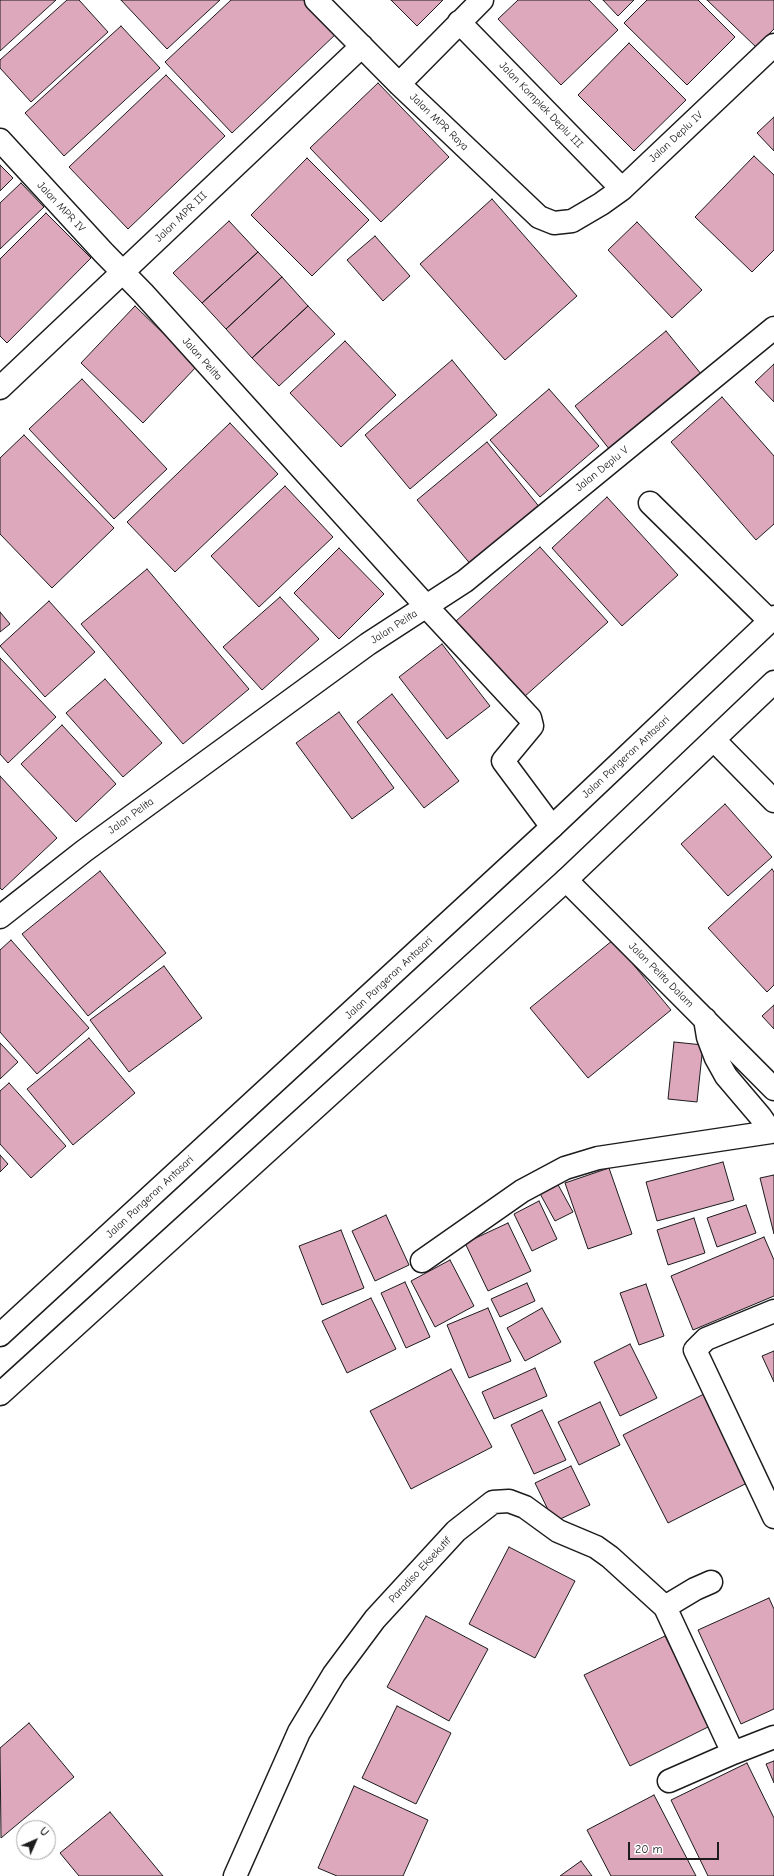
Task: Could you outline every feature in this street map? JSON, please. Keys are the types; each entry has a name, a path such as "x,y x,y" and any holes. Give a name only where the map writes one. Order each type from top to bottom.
{"street":[{"name":"Jalan MPR Raya","path":"316,0 399,84 539,217 554,223 572,220"},
{"path":"399,84 482,0"},
{"name":"Jalan Komplek Deplu III","path":"460,22 622,189"},
{"name":"Jalan Deplu IV","path":"572,220 601,204 622,189 774,45"},
{"name":"Jalan MPR III","path":"2,382 123,273 362,46"},
{"name":"Jalan MPR IV","path":"0,140 123,273"},
{"name":"Jalan Pelita","path":"0,917 84,851 238,738 368,644 426,606 143,293 123,273"},
{"name":"Jalan Deplu V","path":"426,606 465,581 774,328"},
{"path":"650,503 772,619"},
{"path":"426,606 530,718 532,726 503,761 552,827"},
{"name":"Jalan Pangeran Antasari","path":"0,1335 552,827 772,619"},
{"path":"0,1394 566,880 774,682"},
{"path":"714,740 774,801"},
{"name":"Jalan Pelita Dalam","path":"566,880 774,1089"},
{"path":"422,1261 522,1191 565,1168 598,1158 771,1132 760,1116 726,1076 716,1058 708,1037 705,1019"},
{"path":"774,1311 706,1339 695,1350 768,1490 774,1517"},
{"name":"Paradiso Eksekutif","path":"235,1876 298,1732 334,1674 375,1619 456,1531 493,1502 510,1501 525,1506 558,1531 596,1547 610,1557 665,1608"},
{"path":"711,1582 695,1589 665,1608 733,1753"},
{"path":"669,1781 774,1737"}],"building":[{"path":"0,0 56,0 0,51"},
{"path":"67,0 79,0 108,32 31,102 0,68 0,60"},
{"path":"121,0 220,0 167,49"},
{"path":"231,0 306,0 337,33 232,133 165,62"},
{"path":"391,0 443,0 417,26"},
{"path":"518,0 589,0 618,30 561,85 498,19"},
{"path":"603,0 634,0 618,16"},
{"path":"647,0 698,0 735,37 687,85 624,23"},
{"path":"707,0 774,0 774,29 756,47"},
{"path":"121,26 160,68 64,156 25,113"},
{"path":"629,43 686,100 634,151 578,95"},
{"path":"166,75 225,136 128,229 69,167"},
{"path":"378,83 449,157 381,222 310,148"},
{"path":"774,117 774,151 757,133"},
{"path":"754,156 774,175 774,250 752,272 695,217"},
{"path":"307,158 369,220 312,276 251,215"},
{"path":"0,165 13,178 0,191"},
{"path":"21,183 44,207 0,249 0,203"},
{"path":"492,199 577,296 505,360 420,264"},
{"path":"46,213 91,258 7,343 0,336 0,259"},
{"path":"229,221 258,252 202,303 173,273"},
{"path":"637,222 702,290 672,318 608,250"},
{"path":"375,236 410,276 383,301 347,260"},
{"path":"258,252 282,277 226,329 202,303"},
{"path":"282,277 308,306 252,358 226,329"},
{"path":"135,306 197,366 143,423 81,363"},
{"path":"308,306 335,334 279,386 252,358"},
{"path":"666,331 706,380 614,455 575,406"},
{"path":"345,341 396,395 341,447 290,393"},
{"path":"452,360 497,415 410,489 365,435"},
{"path":"774,364 774,402 755,382"},
{"path":"82,379 167,469 114,519 29,429"},
{"path":"549,389 599,446 540,497 490,440"},
{"path":"722,397 774,456 774,524 756,540 671,442"},
{"path":"230,423 278,474 175,572 127,522"},
{"path":"24,435 114,528 52,588 0,534 0,458"},
{"path":"487,442 541,509 472,566 417,500"},
{"path":"285,486 333,537 259,607 211,556"},
{"path":"607,497 678,575 622,626 552,548"},
{"path":"540,547 608,622 524,697 456,621"},
{"path":"339,548 384,594 339,639 294,593"},
{"path":"147,569 249,689 183,744 81,624"},
{"path":"280,597 319,639 262,690 223,647"},
{"path":"49,601 95,652 45,697 0,646"},
{"path":"0,612 10,624 0,632"},
{"path":"442,644 490,706 447,739 399,677"},
{"path":"0,658 56,717 8,763 0,754"},
{"path":"105,679 162,743 123,777 66,713"},
{"path":"392,694 459,781 424,808 357,722"},
{"path":"339,712 394,788 352,819 296,743"},
{"path":"62,725 116,784 76,822 21,764"},
{"path":"0,776 57,838 2,890 0,888"},
{"path":"725,804 772,857 728,896 681,844"},
{"path":"772,869 774,872 774,985 767,992 708,928"},
{"path":"100,871 166,953 88,1016 22,934"},
{"path":"11,940 89,1028 37,1074 0,1032 0,950"},
{"path":"613,940 671,1010 588,1078 530,1008"},
{"path":"164,966 202,1018 129,1072 90,1020"},
{"path":"774,1005 774,1029 762,1016"},
{"path":"89,1038 135,1093 73,1145 27,1089"},
{"path":"674,1042 703,1045 697,1102 668,1099"},
{"path":"0,1043 18,1062 0,1079"},
{"path":"9,1083 66,1146 31,1178 0,1144 0,1091"},
{"path":"0,1155 8,1164 0,1172"},
{"path":"723,1162 734,1200 657,1221 646,1182"},
{"path":"609,1168 632,1234 588,1249 565,1183"},
{"path":"774,1175 774,1234 760,1178"},
{"path":"556,1181 573,1212 555,1221 538,1190"},
{"path":"539,1201 557,1239 532,1251 514,1214"},
{"path":"746,1205 756,1233 717,1247 707,1218"},
{"path":"386,1215 409,1265 375,1281 352,1231"},
{"path":"694,1218 705,1253 668,1265 657,1230"},
{"path":"508,1223 531,1271 488,1291 465,1243"},
{"path":"341,1230 364,1288 322,1305 299,1246"},
{"path":"764,1237 774,1260 774,1296 693,1330 671,1276"},
{"path":"450,1260 474,1306 435,1327 411,1281"},
{"path":"405,1282 430,1337 406,1348 381,1293"},
{"path":"527,1283 535,1301 500,1317 491,1299"},
{"path":"646,1284 664,1336 639,1345 620,1293"},
{"path":"371,1298 396,1349 347,1373 322,1321"},
{"path":"488,1308 511,1361 469,1378 447,1325"},
{"path":"542,1308 561,1342 525,1361 507,1328"},
{"path":"630,1344 657,1398 620,1416 594,1362"},
{"path":"774,1351 774,1382 762,1356"},
{"path":"535,1368 547,1396 494,1419 482,1392"},
{"path":"451,1369 492,1447 411,1489 370,1411"},
{"path":"704,1394 749,1482 668,1523 623,1435"},
{"path":"600,1402 620,1445 579,1465 558,1422"},
{"path":"542,1410 566,1460 534,1474 511,1425"},
{"path":"571,1466 590,1505 554,1522 535,1483"},
{"path":"509,1547 575,1581 535,1658 469,1624"},
{"path":"769,1598 774,1609 774,1709 741,1724 698,1630"},
{"path":"426,1616 488,1649 449,1721 387,1687"},
{"path":"665,1636 710,1726 630,1766 584,1675"},
{"path":"397,1706 451,1733 416,1804 362,1778"},
{"path":"29,1723 74,1777 23,1820 16,1820 16,1825 1,1838 0,1748"},
{"path":"774,1761 774,1783 766,1764"},
{"path":"747,1763 774,1818 774,1876 708,1876 671,1800"},
{"path":"354,1786 428,1820 403,1876 337,1876 318,1868"},
{"path":"654,1795 696,1876 611,1876 587,1830"},
{"path":"110,1812 163,1876 79,1876 60,1853"},
{"path":"581,1861 592,1876 560,1876"}]}
